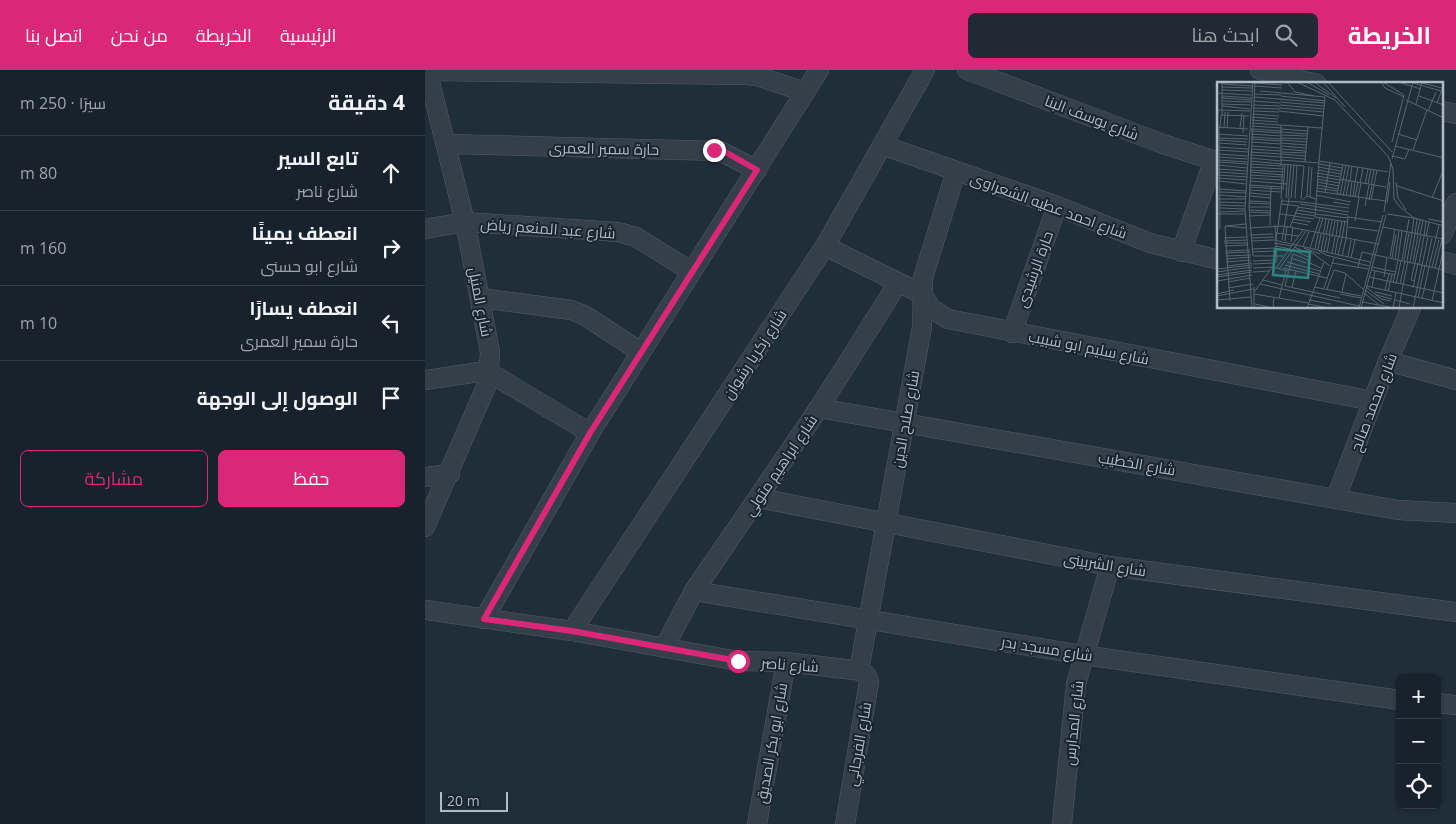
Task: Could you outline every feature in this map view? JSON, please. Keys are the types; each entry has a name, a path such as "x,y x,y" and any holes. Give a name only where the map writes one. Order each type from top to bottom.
{"street":[{"path":"484,619 590,433 819,70"},
{"name":"شارع زكريا رشوان","path":"572,631 825,246 925,70"},
{"name":"شارع يوسف البنا","path":"967,70 1163,144 1216,161"},
{"path":"1260,70 1309,82"},
{"path":"427,71 745,74 757,76 805,92"},
{"name":"شارع المنيل","path":"425,527 450,474 490,373 491,352 447,144 431,107 427,71"},
{"path":"1443,111 1456,114"},
{"name":"حارة سمير العمرى","path":"447,144 720,151 757,170"},
{"name":"شارع احمد عطيه الشعراوى","path":"882,145 1057,206 1150,243 1217,260"},
{"path":"1181,252 1216,161"},
{"name":"شارع صلاح الدين","path":"859,670 922,327 922,294 928,260 956,171"},
{"path":"1443,231 1451,205"},
{"name":"حارة الرشيدى","path":"1012,333 1057,206"},
{"name":"شارع عبد المنعم رياض","path":"425,229 465,222 618,232 636,237 692,272"},
{"name":"شارع سليم ابو شبيب","path":"825,246 922,294 933,309 948,319 1012,333 1373,401"},
{"path":"1443,261 1456,265"},
{"name":"شارع ابراهيم متولي","path":"664,648 694,591 819,408 898,283"},
{"path":"481,298 571,310 584,315 641,352"},
{"name":"شارع محمد صالح","path":"1336,498 1388,360 1411,309"},
{"path":"1388,360 1456,380"},
{"path":"425,380 479,372 490,373 590,433"},
{"name":"شارع الخطيب","path":"819,408 1398,510 1456,513"},
{"path":"425,477 450,474"},
{"name":"شارع الشربينى","path":"758,498 1110,566 1456,612"},
{"name":"شارع المدارس","path":"1062,824 1072,715 1083,655 1110,566"},
{"name":"شارع مسجد بدر","path":"694,591 869,618 1083,655 1396,699"},
{"name":"شارع ناصر","path":"425,610 572,631 738,661 786,662 859,670"},
{"name":"شارع ابو بكر الصديق","path":"757,824 786,662"},
{"name":"شارع الفرجاني","path":"845,824 869,682 866,673 859,670"},
{"path":"1441,703 1456,705"}],"route":[{"path":"714,150 727,153 757,170 590,433 484,619 572,631 738,661"}]}
